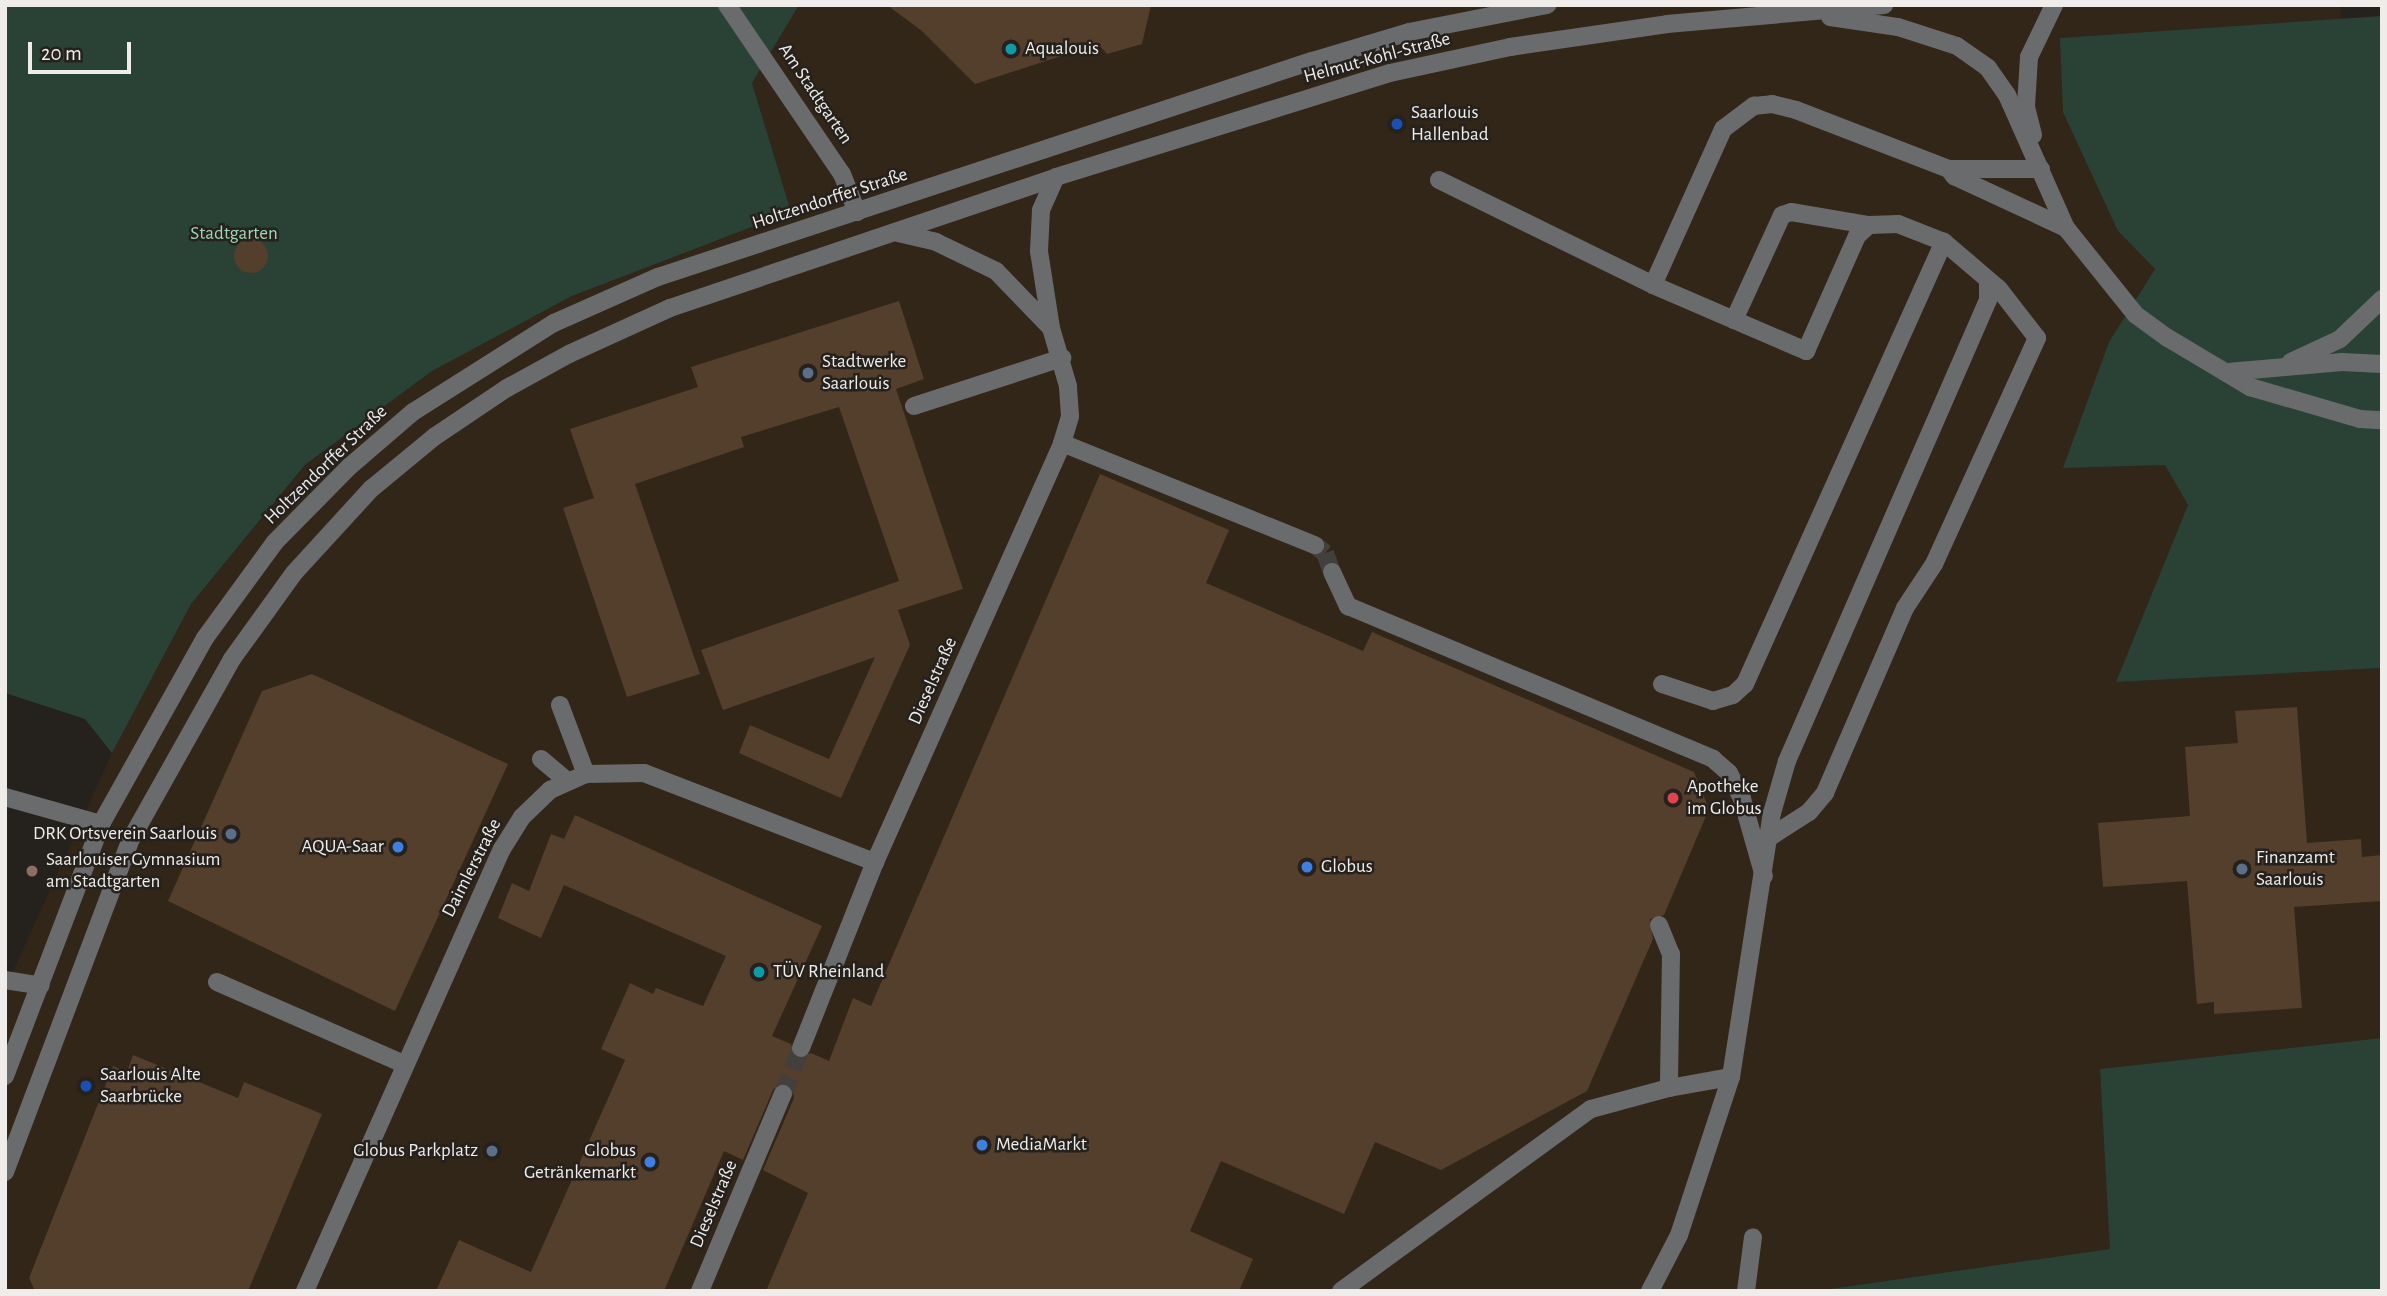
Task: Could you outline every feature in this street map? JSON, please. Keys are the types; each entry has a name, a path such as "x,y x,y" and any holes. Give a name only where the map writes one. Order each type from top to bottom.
{"street":[{"name":"Am Stadtgarten","path":"727,5 842,174 856,212"},
{"name":"Helmut-Kohl-Straße","path":"954,180 1409,32 1548,5"},
{"name":"Helmut-Kohl-Straße","path":"898,233 1056,177 1431,63 1590,34 1884,5"},
{"path":"2041,169 2026,106 2029,57 2054,5"},
{"path":"1795,12 1898,27 1956,46 1988,68 2007,95 2066,228 2136,315 2250,387 2282,398 2382,420"},
{"path":"1653,285 1723,129 1754,106 1772,104 1796,110 1949,169 2041,169"},
{"path":"1949,169 1954,176 2066,228"},
{"name":"Dieselstraße","path":"801,1048 875,862 1062,443 1070,416 1062,358 1051,328 1039,251 1041,210 1056,177"},
{"name":"Holtzendorffer Straße","path":"5,1076 102,824 205,638 275,542 349,467 413,412 554,323 658,277 954,180"},
{"path":"1439,180 1653,285 1806,351 1857,236 1869,225"},
{"path":"1734,320 1786,213 1869,225 1898,224 1944,242 1988,280 2033,330 2036,345 1934,564 1905,608 1825,793 1809,812 1770,837"},
{"path":"5,1172 131,839 232,659 294,573 371,489 434,438 507,388 569,354 670,308 898,233"},
{"name":"Dieselstraße","path":"898,233 936,242 996,271 1051,328"},
{"path":"1662,684 1713,701 1733,695 1745,684 1944,242"},
{"path":"1650,1291 1678,1236 1731,1077 1765,876 1776,793 1787,761 1988,300 1988,280"},
{"path":"2283,366 2340,339 2382,299"},
{"path":"914,406 1062,358"},
{"path":"2228,372 2283,366 2382,364"},
{"path":"1062,443 1315,545"},
{"path":"1332,574 1348,606 1713,760 1737,786 1765,876"},
{"path":"560,705 586,774"},
{"path":"541,759 567,781"},
{"name":"Daimlerstraße","path":"305,1291 404,1064 513,830 536,802 567,781 586,774 625,770 651,775 875,862"},
{"path":"5,797 102,824"},
{"path":"1659,925 1671,954 1669,1088"},
{"path":"5,980 41,986"},
{"path":"216,982 404,1064"},
{"path":"1341,1291 1591,1109 1669,1088 1731,1077"},
{"name":"Dieselstraße","path":"700,1291 783,1094"},
{"path":"1746,1291 1754,1237"}],"shaded area":[{"path":"799,5 2340,5 2341,20 2060,38 2118,231 2155,269 2109,342 2064,468 2165,465 2188,505 2116,682 2382,668 2382,1038 2100,1069 2111,1249 1816,1291 5,1291 5,989 112,753 191,604 305,466 432,371 572,296 791,212 752,83"}],"green space":[{"name":"Stadtgarten","path":"5,5 799,5 752,83 791,212 572,296 432,371 305,465 191,604 112,753 85,719 5,693"},
{"path":"2382,16 2382,668 2116,682 2188,505 2165,465 2063,468 2109,342 2155,269 2118,231 2063,112 2060,38"},
{"path":"2382,1038 2382,1291 1816,1291 2110,1249 2100,1069"}],"building":[{"name":"Aqualouis","path":"887,5 1151,5 1142,44 1107,54 1098,44 975,84 922,31"},
{"path":"251,239 263,244 268,256 263,268 251,273 239,268 234,256 239,244"},
{"path":"899,301 924,379 896,389 963,589 898,610 910,645 841,798 739,753 750,725 829,759 875,657 723,710 701,650 899,581 839,407 741,437 744,447 635,484 700,674 627,697 563,508 594,498 570,429 698,387 691,367"},
{"name":"Globus","path":"1100,474 1229,530 1206,583 1363,651 1372,632 1694,772 1709,809 1664,915 1650,919 1653,939 1587,1091 1441,1170 1375,1142 1344,1214 1221,1161 1190,1231 1253,1259 1239,1291 766,1291 808,1193 763,1170 794,1098 792,1087 781,1083 773,1090 743,1160 724,1151 664,1291 436,1291 459,1240 531,1272 625,1060 601,1049 630,983 653,994 656,988 703,1006 726,956 564,885 541,938 498,918 512,883 529,891 551,834 564,839 575,815 822,926 772,1036 791,1044 796,1058 811,1053 829,1061 853,998 871,1006"},
{"name":"AQUA-Saar","path":"312,674 508,764 395,1011 168,901 262,691"},
{"name":"Finanzamt Saarlouis","path":"2297,707 2307,843 2361,839 2362,857 2382,855 2382,901 2294,907 2302,1008 2214,1014 2214,1002 2197,1004 2187,881 2103,887 2098,823 2190,816 2185,747 2238,743 2235,711"},
{"path":"133,1055 238,1098 244,1082 322,1114 248,1291 35,1291 29,1278 113,1066 127,1072"}],"tunnel":[{"path":"1315,545 1325,553 1332,572"},
{"path":"783,1094 801,1048"}],"place":[{"name":"Aqualouis","path":"1011,49"},
{"name":"Saarlouis Hallenbad","path":"1397,124"},
{"name":"Stadtwerke Saarlouis","path":"808,373"},
{"name":"Apotheke im Globus","path":"1673,798"},
{"name":"DRK Ortsverein Saarlouis","path":"231,834"},
{"name":"AQUA-Saar","path":"398,847"},
{"name":"Globus","path":"1307,867"},
{"name":"Finanzamt Saarlouis","path":"2242,869"},
{"name":"Saarlouiser Gymnasium am Stadtgarten","path":"32,871"},
{"name":"TÜV Rheinland","path":"759,972"},
{"name":"Saarlouis Alte Saarbrücke","path":"86,1086"},
{"name":"MediaMarkt","path":"982,1145"},
{"name":"Globus Parkplatz","path":"492,1151"},
{"name":"Globus Getränkemarkt","path":"650,1162"}]}
